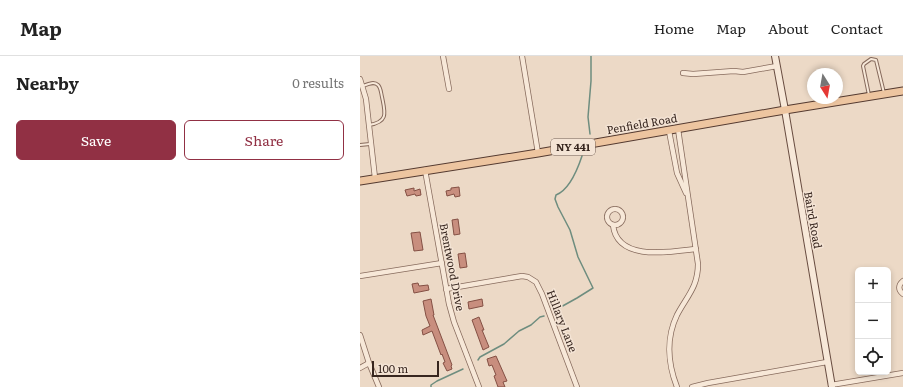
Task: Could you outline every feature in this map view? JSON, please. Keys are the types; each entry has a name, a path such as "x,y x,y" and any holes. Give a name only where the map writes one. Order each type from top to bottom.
{"main road":[{"name":"Penfield Road","path":"360,181 538,153 903,91"}],"street":[{"path":"443,56 449,89"},
{"path":"522,56 538,153"},
{"name":"Baird Road","path":"775,56 831,386"},
{"path":"682,73 743,72 777,66"},
{"path":"360,80 366,99 375,178"},
{"path":"677,387 670,362 669,351 671,333 677,315 690,295 698,272 696,249 678,129"},
{"path":"669,130 676,174 688,196"},
{"name":"Brentwood Drive","path":"425,170 448,304 479,387"},
{"path":"613,224 617,238 626,247 645,252 666,252 696,249"},
{"path":"360,276 442,263"},
{"name":"Hillary Lane","path":"446,289 516,276 533,279 542,294 577,387"},
{"path":"903,281 899,287 903,294"},
{"path":"360,334 369,363 379,387"},
{"path":"692,387 827,362"},
{"path":"360,368 369,363"},
{"path":"831,386 903,373"}],"lane":[{"path":"869,97 863,66 871,59 876,60 884,94"},
{"path":"363,86 373,83 378,84 385,113 381,121 376,124 369,125"},
{"path":"360,146 371,144"}],"building":[{"path":"459,187 460,196 455,197 454,194 447,196 446,191 451,190 451,188"},
{"path":"414,188 414,191 420,189 421,195 416,196 415,194 407,196 405,190"},
{"path":"458,219 460,234 454,235 452,220"},
{"path":"420,232 423,250 414,251 411,233"},
{"path":"465,253 467,267 460,268 458,254"},
{"path":"418,283 419,286 428,285 429,290 414,293 412,284"},
{"path":"431,299 433,315 452,365 452,369 447,371 443,363 445,362 442,354 441,355 432,331 423,335 422,330 430,326 423,301"},
{"path":"482,299 483,306 469,309 468,302"},
{"path":"479,317 484,330 482,330 489,347 483,350 472,320"},
{"path":"496,356 507,381 503,382 505,387 498,387 494,376 496,375 492,365 489,366 487,359"}],"waterway":[{"path":"590,134 588,117 591,81 591,56"},
{"path":"559,308 593,288 578,257 570,230 555,199 556,195 569,184 582,156"},
{"path":"478,360 480,357 504,344 519,331 531,325 540,317 544,316"},
{"path":"431,387 431,385 437,381 463,369"}]}
